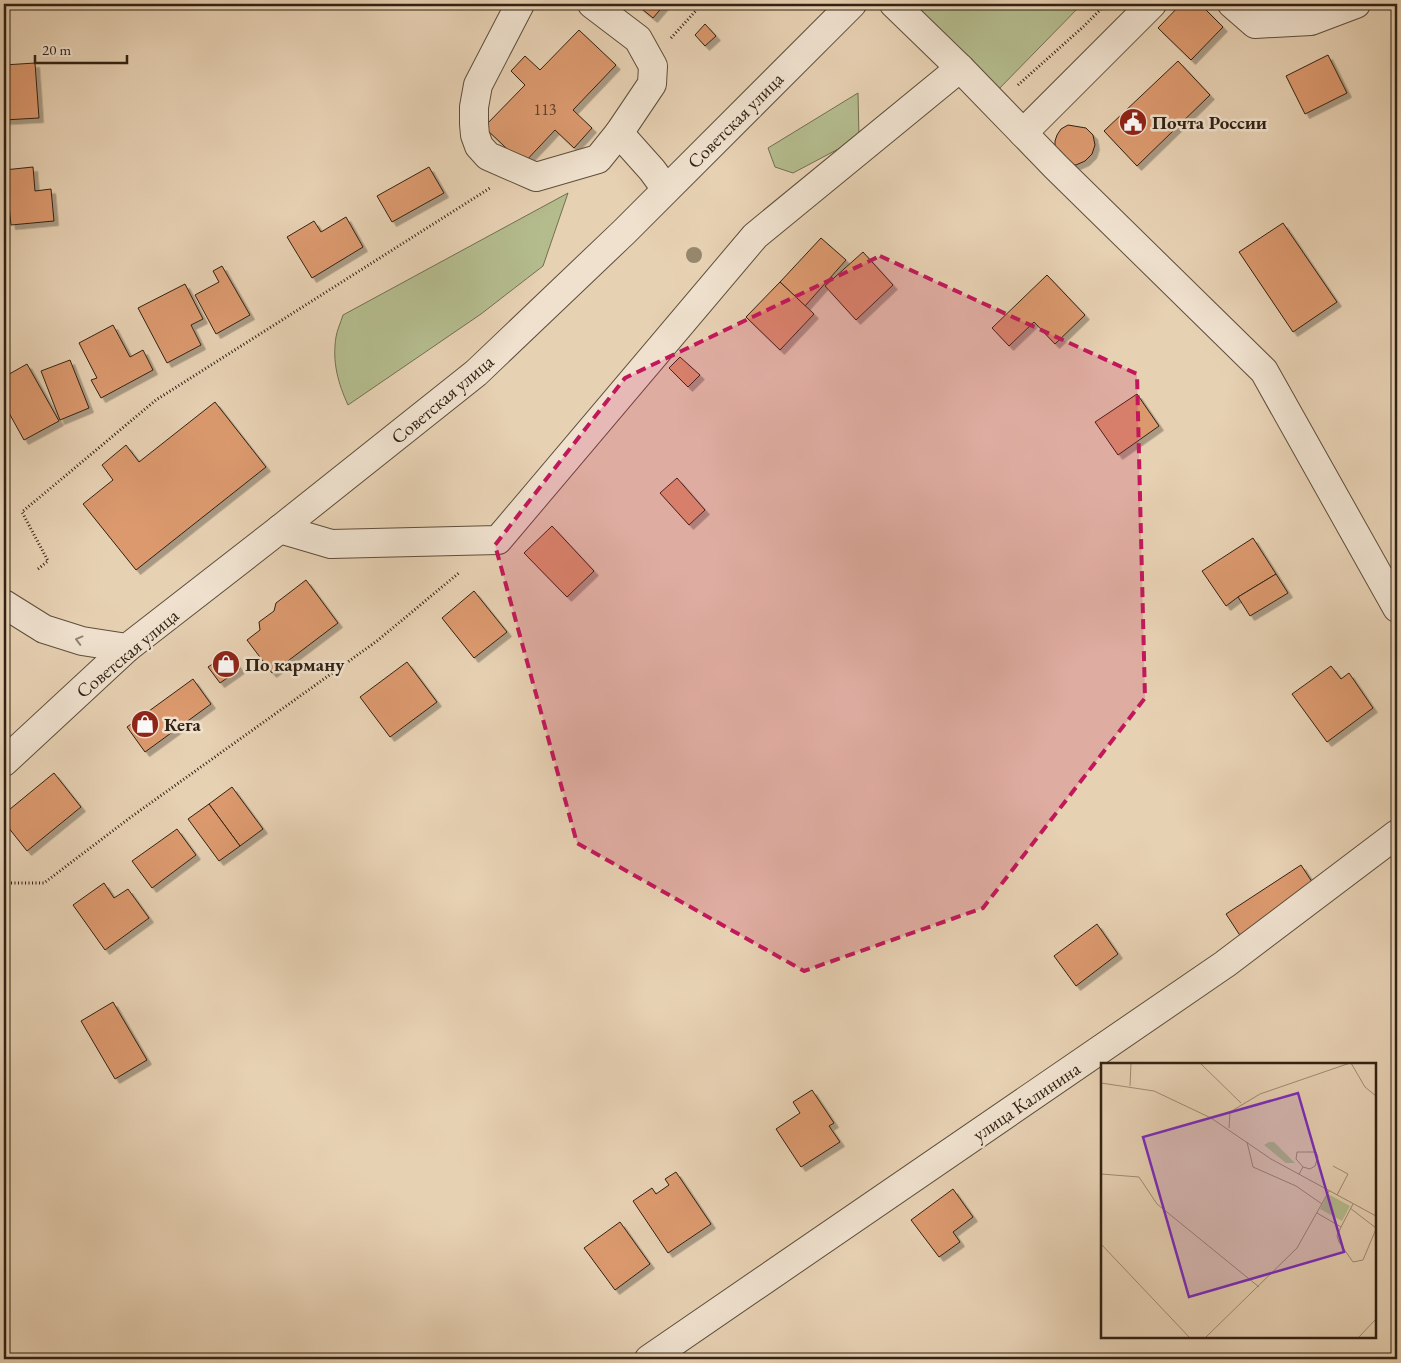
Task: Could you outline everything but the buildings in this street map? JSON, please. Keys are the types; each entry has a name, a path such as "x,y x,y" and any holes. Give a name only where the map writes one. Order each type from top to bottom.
{"street":[{"path":"520,4 478,85 474,107 475,135 479,146 488,156 536,177 598,159 619,133 652,84 653,71 650,61 638,39 592,4"},
{"name":"Советская улица","path":"4,762 127,648 476,373 624,232 852,4"},
{"path":"894,4 1264,371 1397,608"},
{"path":"1023,133 1152,4"},
{"path":"1232,4 1255,24 1311,21 1356,4"},
{"path":"280,529 331,544 498,540 755,236 960,68"},
{"path":"619,133 666,189"},
{"path":"4,604 44,629 82,641 127,648"},
{"name":"улица Калинина","path":"649,1359 1225,964 1397,834"}],"path":[{"path":"650,61 655,58 702,4"},
{"path":"995,104 1084,26 1106,4"},
{"path":"38,569 48,561 22,512 156,400 520,170"},
{"path":"4,883 44,883 131,817 377,641 460,571"}],"highlighted area":[{"path":"880,256 1137,374 1145,698 983,908 804,971 577,843 495,545 625,378"}],"green space":[{"path":"901,4 1082,4 994,94"},
{"path":"858,93 859,138 793,173 775,167 768,148"},
{"path":"568,193 543,266 481,314 348,405 341,389 335,364 335,346 343,315"}],"place":[{"name":"Почта России","path":"1133,122"},
{"name":"По карману","path":"226,664"},
{"name":"Кега","path":"145,724"}]}
